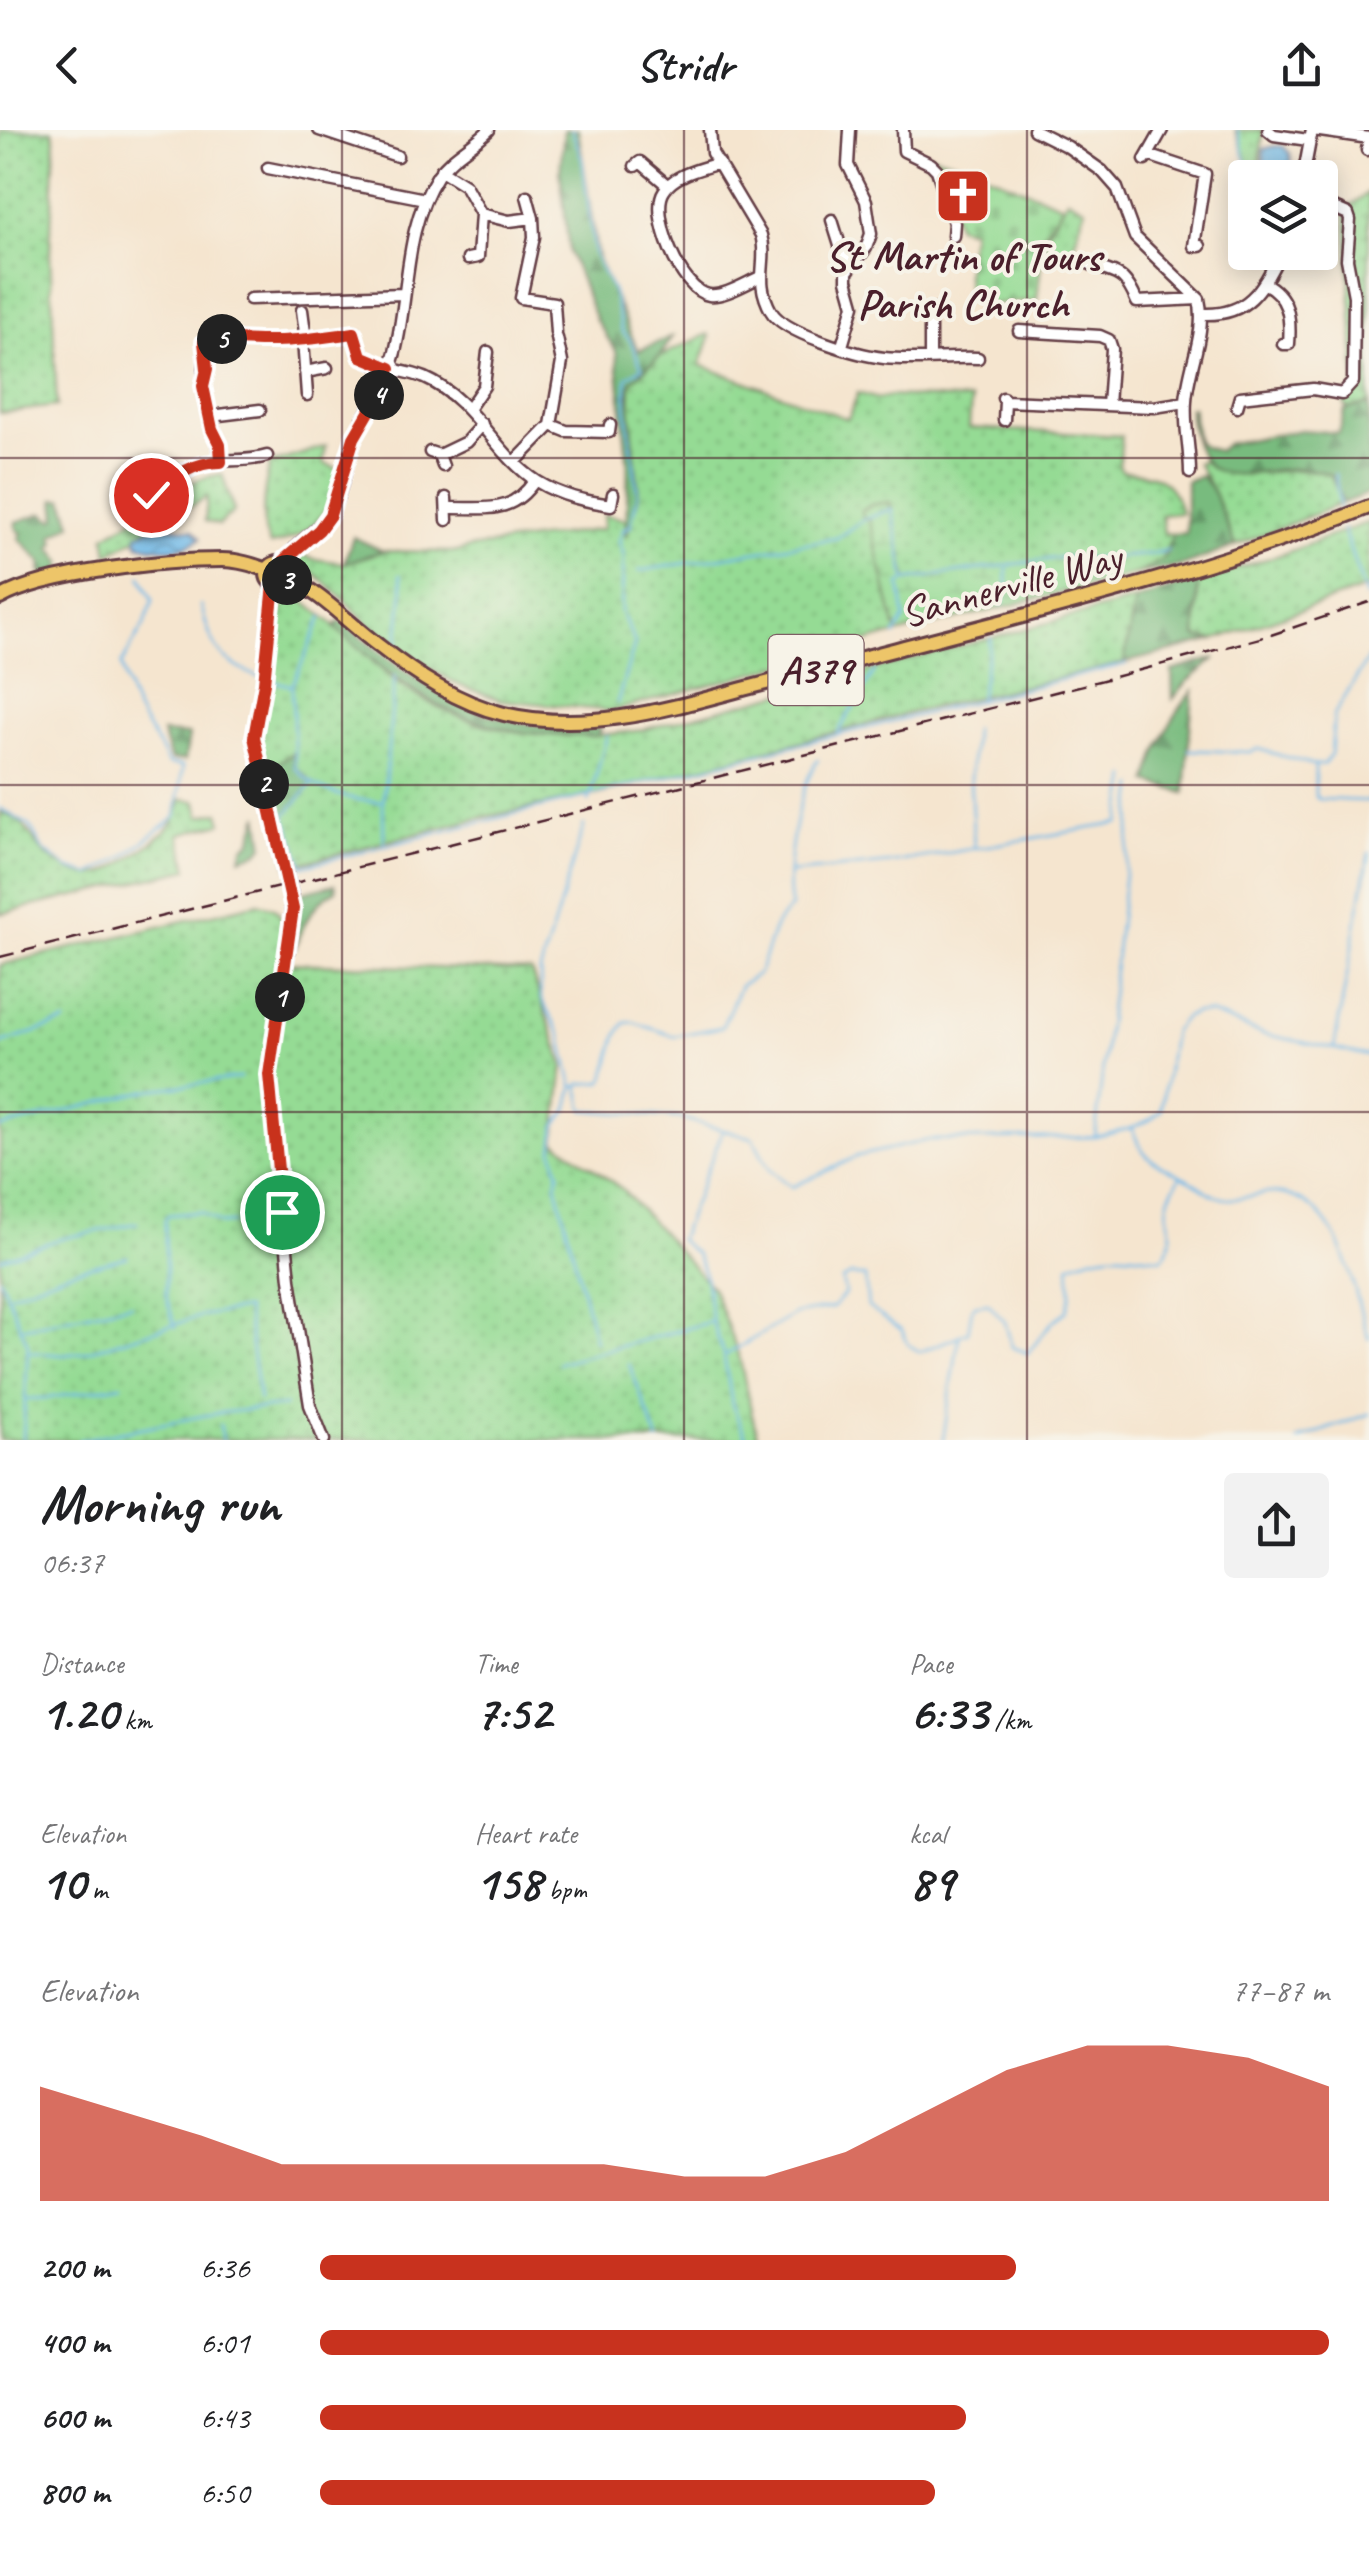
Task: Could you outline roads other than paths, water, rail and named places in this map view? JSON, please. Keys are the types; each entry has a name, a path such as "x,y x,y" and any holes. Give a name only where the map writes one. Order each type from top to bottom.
{"main road":[{"name":"Sannerville Way","path":"286,571 378,646 450,694 502,714 549,722 581,722 673,708 1096,596 1246,554 1369,507"},
{"path":"0,598 52,580 174,564 222,560 268,570"},
{"path":"276,563 286,571 280,584 268,580 268,570 276,563"}],"street":[{"path":"320,130 397,156"},
{"path":"286,571 291,552 319,530 334,507 354,438 390,368 415,226 424,199 441,170 490,130"},
{"path":"710,130 710,146 761,235 764,245 760,276 770,310 778,321 786,327 883,358 978,358"},
{"path":"842,346 854,305 846,280 871,234 866,201 848,165 850,130"},
{"path":"903,130 904,151 937,170 954,223 953,236"},
{"path":"1034,130 1068,147 1102,172 1117,188 1135,237 1199,299 1202,314 1184,426 1190,473"},
{"path":"1162,130 1147,158 1205,174"},
{"path":"1268,130 1274,135 1311,133 1369,138 1367,150"},
{"path":"1306,160 1311,133"},
{"path":"1195,246 1208,160"},
{"path":"639,162 667,186"},
{"path":"719,163 682,176 667,186 658,204 659,217 684,280 690,286 716,295 760,276"},
{"path":"268,168 424,199"},
{"path":"441,170 465,185 481,214 479,258"},
{"path":"515,462 551,425 556,362 557,299 521,303 534,237 527,196"},
{"path":"1237,398 1313,389 1336,395 1353,382 1354,296 1347,259 1348,214 1338,210"},
{"path":"481,214 509,221 533,218"},
{"path":"832,220 842,252 853,262"},
{"path":"1086,262 1117,271 1125,278 1136,302 1199,299"},
{"path":"1202,314 1230,313 1254,298 1271,270"},
{"path":"1264,284 1277,290 1288,306 1289,344"},
{"path":"250,299 403,294"},
{"path":"302,310 307,394"},
{"path":"930,311 930,357"},
{"path":"352,317 361,356 424,378 468,408 535,480 568,497 611,505 613,494"},
{"path":"1019,331 1100,336 1109,340 1112,349 1108,405"},
{"path":"221,462 203,386 207,369 204,342 221,338 236,342 304,340 354,333"},
{"path":"468,408 484,386 488,352"},
{"path":"306,372 327,368"},
{"path":"486,373 500,376"},
{"path":"1004,420 1004,400 1154,408 1186,402"},
{"path":"211,416 245,406 260,410"},
{"path":"437,458 466,442 482,424"},
{"path":"551,425 566,431 609,433"},
{"path":"151,495 182,471 210,462 244,462 267,456"},
{"path":"446,509 507,506 522,497 535,480"},
{"path":"274,584 254,737 292,896 289,946 269,1075 290,1279 310,1404 324,1440"}],"water":[{"path":"1283,146 1291,160 1264,160 1264,149"},
{"path":"157,525 193,530 200,538 179,548 138,544 137,534"}],"waterway":[{"path":"572,130 582,158 595,256 613,292 622,331 642,368 627,377 626,407 638,495 630,527 624,528 619,541 624,556 621,612 635,643 617,703"},
{"path":"1237,130 1246,160"},
{"path":"1335,474 1340,509"},
{"path":"639,571 837,538 864,519 892,509 906,580"},
{"path":"1343,529 1366,597"},
{"path":"895,635 905,618 900,584 906,580 1064,557 1117,557 1168,550"},
{"path":"1002,605 1007,569"},
{"path":"397,649 403,591 400,575"},
{"path":"0,808 30,826 43,850 68,868 90,875 125,856 176,816 183,766 168,764 134,706 121,665 153,600 141,576"},
{"path":"201,605 218,650 234,665 259,677"},
{"path":"322,617 292,686 295,767 312,783 334,794 383,802"},
{"path":"979,700 991,638"},
{"path":"1369,657 1334,715 1331,754 1324,764 1315,765 1318,799 1369,801"},
{"path":"313,783 285,816 303,866 1126,664"},
{"path":"837,734 875,671"},
{"path":"384,843 383,802 395,675"},
{"path":"267,679 292,686"},
{"path":"974,729 970,778 974,847"},
{"path":"589,801 607,736"},
{"path":"1189,750 1258,749 1314,765"},
{"path":"579,1087 605,1078 617,1035 625,1023 633,1022 674,1036 722,1027 740,986 759,973 776,924 791,907 789,874 794,830 804,789 818,760"},
{"path":"791,873 891,863 1120,823 1128,777"},
{"path":"724,1356 795,1314 832,1308 845,1294 842,1280 851,1275 865,1277 868,1307 902,1331 909,1345 920,1352 968,1332 972,1309 988,1303 1005,1322 1012,1347 1028,1353 1053,1321 1067,1311 1071,1294 1069,1265 1093,1256 1115,1254 1162,1258 1171,1241 1169,1199 1180,1175 1150,1158 1132,1128 1095,1137 1135,786"},
{"path":"584,825 540,971 541,998 561,1035 573,1086 579,1087 584,1110 680,1118 723,1130 679,1240 696,1254 705,1275 732,1404 747,1440"},
{"path":"1334,1048 1369,853"},
{"path":"1133,1127 1161,1111 1173,1031 1185,1017 1195,1013 1209,1013 1263,1034 1369,1056"},
{"path":"0,1044 65,1022"},
{"path":"0,1128 149,1090 240,1078"},
{"path":"573,1089 568,1110 556,1126 553,1150 559,1173 556,1184 595,1341"},
{"path":"723,1130 753,1138 770,1170 792,1187 858,1156 929,1140 1094,1137"},
{"path":"1181,1176 1223,1198 1283,1194 1304,1202 1321,1216 1343,1253 1369,1339"},
{"path":"175,1327 166,1296 165,1219 168,1215 200,1212 221,1224 233,1223"},
{"path":"0,1259 60,1239 137,1223"},
{"path":"10,1294 75,1270 127,1257"},
{"path":"0,1278 28,1345 23,1440"},
{"path":"21,1328 131,1304"},
{"path":"28,1352 85,1352 205,1315 246,1309 259,1400"},
{"path":"558,1363 710,1322"},
{"path":"943,1440 959,1337"},
{"path":"629,1364 658,1440"},
{"path":"25,1399 122,1385"},
{"path":"79,1440 218,1413 285,1406"},
{"path":"1297,1440 1369,1414"},
{"path":"220,1425 223,1440"}],"railway":[{"path":"0,957 1103,680 1268,636 1369,602"}],"place":[{"name":"St Martin of Tours Parish Church","path":"963,196"}]}
